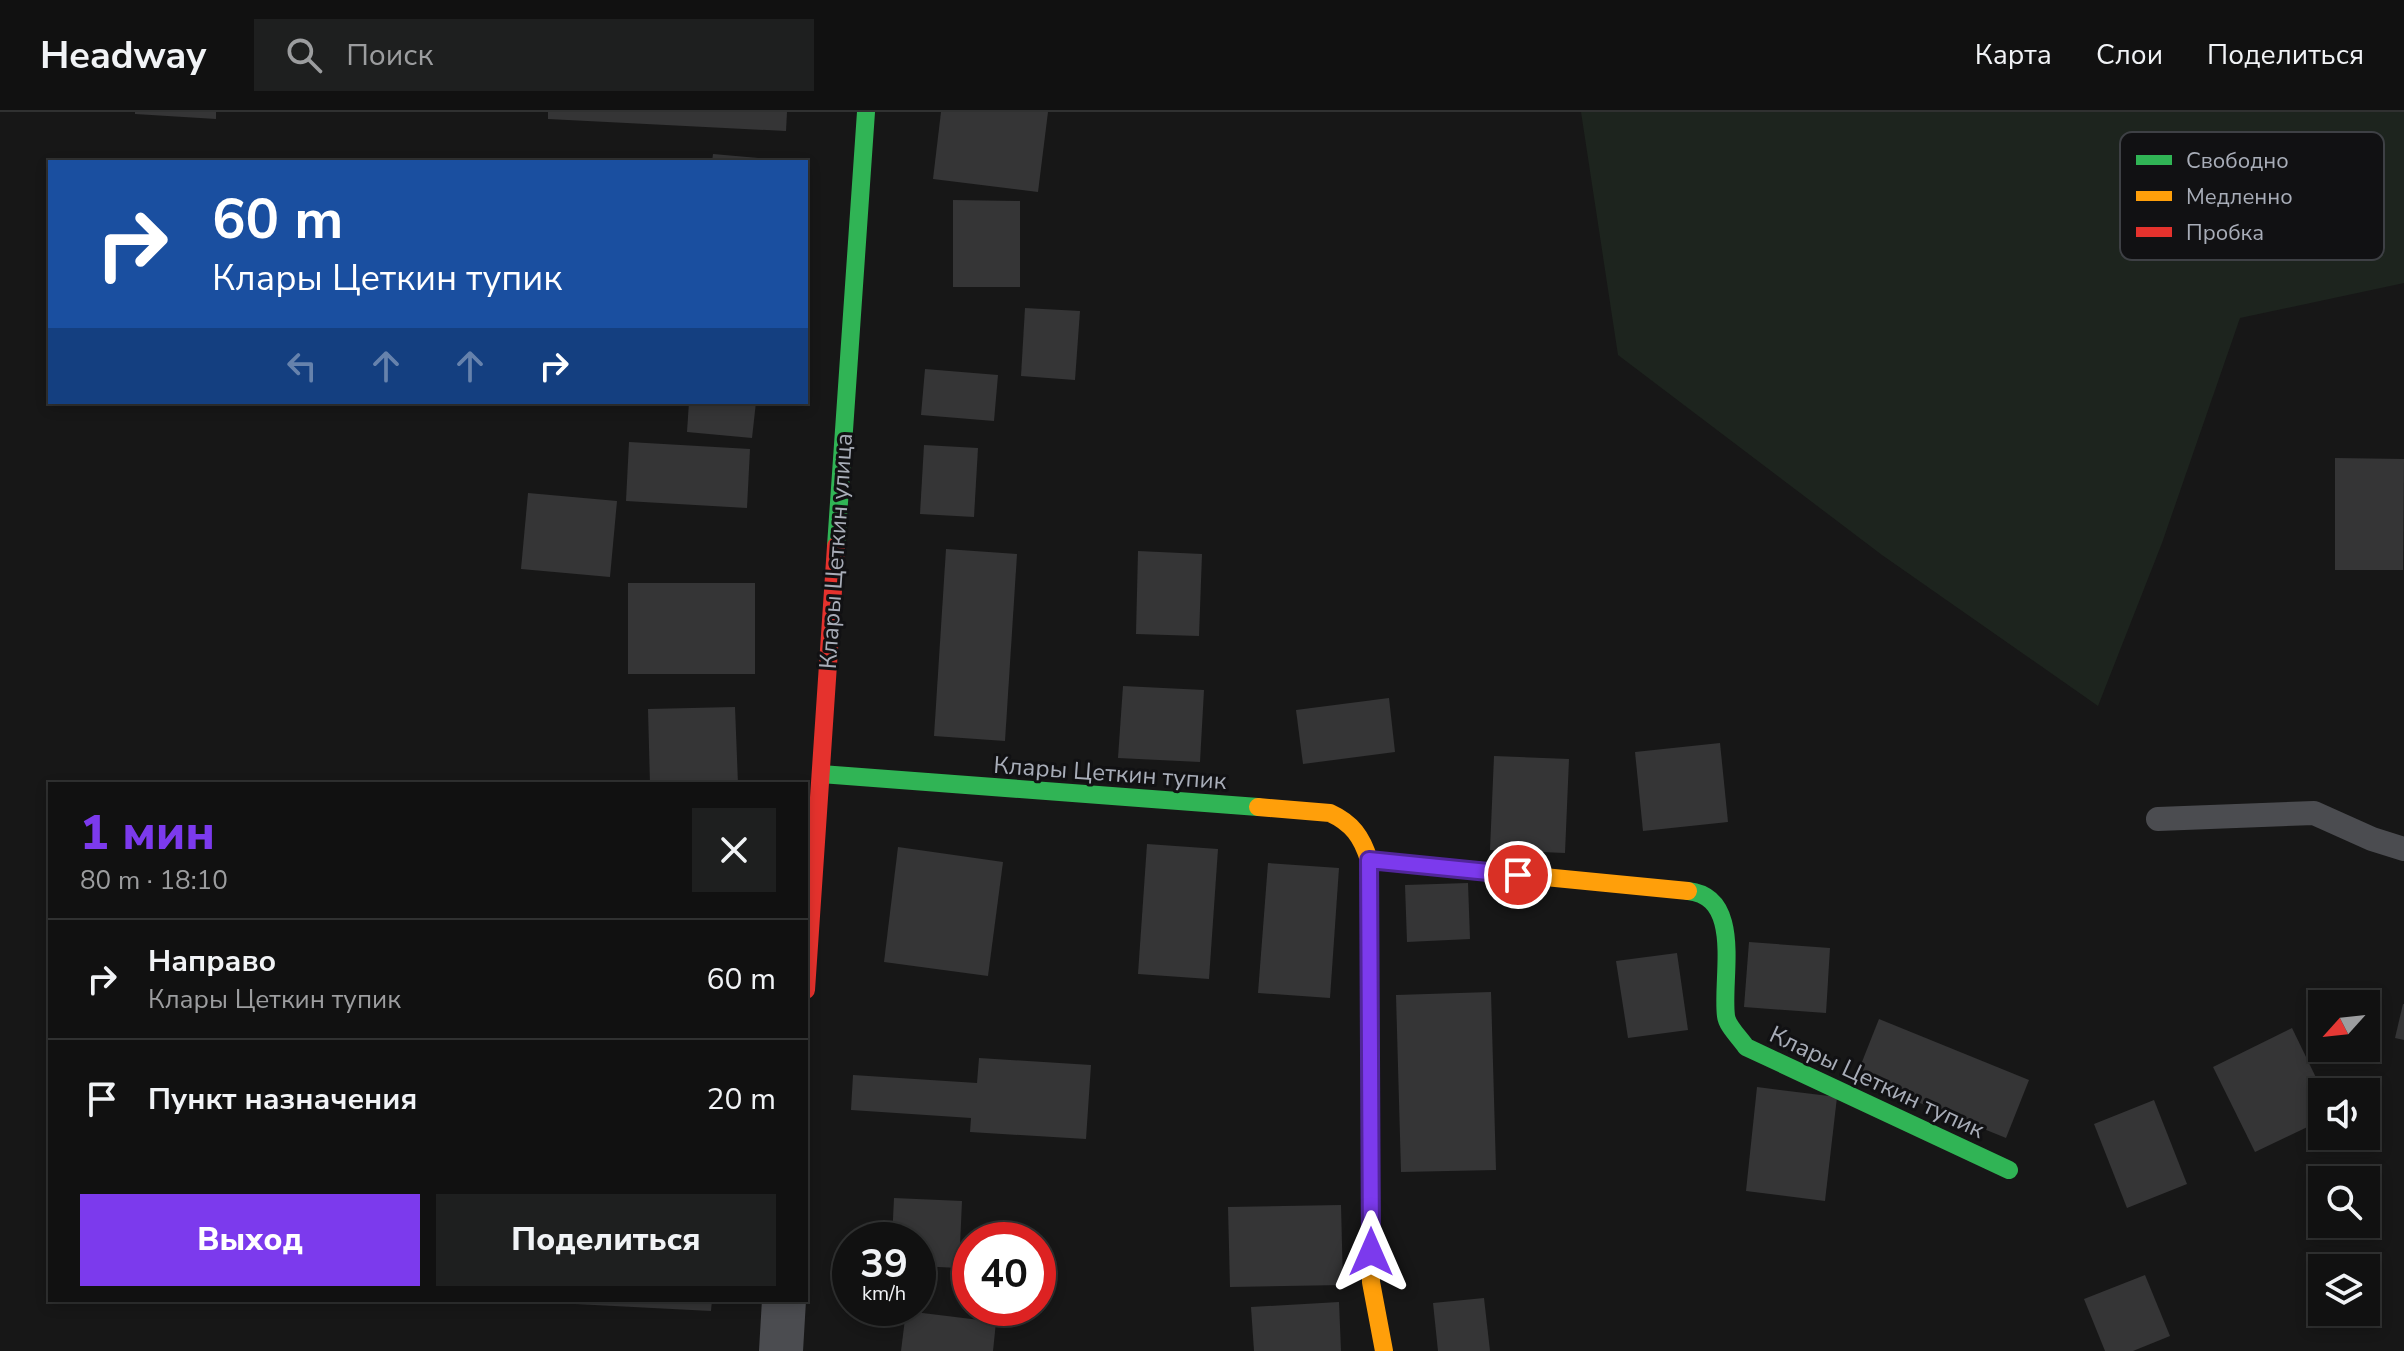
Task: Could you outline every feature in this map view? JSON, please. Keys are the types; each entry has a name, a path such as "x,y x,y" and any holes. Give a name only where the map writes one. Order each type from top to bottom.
{"street":[{"name":"Клары Цеткин улица","path":"808,961 866,112"},
{"name":"Клары Цеткин тупик","path":"821,774 1330,813 1348,821 1362,837 1369,860 1371,1282 1384,1351"},
{"name":"Клары Цеткин тупик","path":"1369,860 1696,892 1716,905 1726,930 1726,1019 1746,1047 2009,1170"},
{"path":"781,1351 784,1302"}],"lane":[{"path":"2158,819 2314,813 2372,839 2404,849"}],"shaded area":[{"path":"1581,112 2404,112 2404,283 2240,318 2162,543 2098,706 1882,555 1618,355"}],"building":[{"path":"216,112 216,119 135,114"},
{"path":"548,112 787,112 786,131 548,119"},
{"path":"941,112 1048,112 1038,192 933,179"},
{"path":"713,154 771,159 771,160 712,160"},
{"path":"953,200 1020,201 1020,287 953,287"},
{"path":"1025,308 1080,311 1075,380 1021,376"},
{"path":"925,369 998,375 994,421 921,415"},
{"path":"689,404 756,404 752,438 687,432"},
{"path":"629,442 750,449 747,508 626,501"},
{"path":"924,445 978,448 974,517 920,514"},
{"path":"2335,458 2404,459 2403,570 2335,570"},
{"path":"528,493 617,501 610,577 521,569"},
{"path":"946,549 1017,554 1005,741 934,736"},
{"path":"1138,551 1202,554 1199,636 1136,634"},
{"path":"628,583 755,583 755,674 628,674"},
{"path":"1123,686 1204,690 1200,762 1118,758"},
{"path":"1389,698 1395,752 1303,764 1296,710"},
{"path":"735,707 738,782 650,782 648,709"},
{"path":"1720,743 1728,822 1643,831 1635,752"},
{"path":"1494,756 1569,759 1565,853 1490,850"},
{"path":"1147,844 1218,849 1209,979 1138,974"},
{"path":"898,847 1003,862 988,976 884,962"},
{"path":"1268,863 1339,868 1330,998 1258,993"},
{"path":"1468,883 1470,939 1407,942 1405,885"},
{"path":"1749,942 1830,948 1826,1013 1744,1007"},
{"path":"1677,953 1688,1030 1628,1038 1616,961"},
{"path":"1491,992 1496,1170 1401,1172 1396,995"},
{"path":"2404,1004 2404,1040 2395,1038"},
{"path":"1879,1019 2029,1080 2006,1138 1856,1077"},
{"path":"2292,1028 2316,1078 2308,1078 2308,1127 2255,1152 2213,1067"},
{"path":"979,1058 1091,1065 1086,1139 970,1132 971,1118 851,1110 853,1075 977,1083"},
{"path":"1757,1087 1837,1097 1825,1201 1746,1191"},
{"path":"2154,1100 2187,1184 2127,1208 2094,1124"},
{"path":"894,1198 962,1201 961,1222 952,1222 952,1268 936,1267 936,1222 893,1222"},
{"path":"1341,1205 1343,1285 1230,1287 1228,1207"},
{"path":"2145,1275 2170,1336 2133,1351 2105,1351 2084,1299"},
{"path":"1484,1298 1490,1351 1438,1351 1433,1303"},
{"path":"576,1302 712,1302 711,1311"},
{"path":"1339,1302 1341,1351 1254,1351 1251,1307"},
{"path":"936,1315 952,1317 952,1326 996,1326 993,1351 901,1351 904,1326 936,1326"}],"traffic: fast":[{"path":"836,546 866,112"},
{"path":"821,774 1258,807"},
{"path":"1688,891 1706,897 1717,908 1723,923 1727,961 1726,1016 1746,1047 2009,1170"}],"traffic: slow":[{"path":"1258,807 1330,813 1355,832 1369,860 1371,1282 1384,1351"},
{"path":"1369,860 1688,891"}],"traffic: jam":[{"path":"808,960 836,546"}],"route":[{"path":"1371,1252 1369,860 1518,875"}]}
